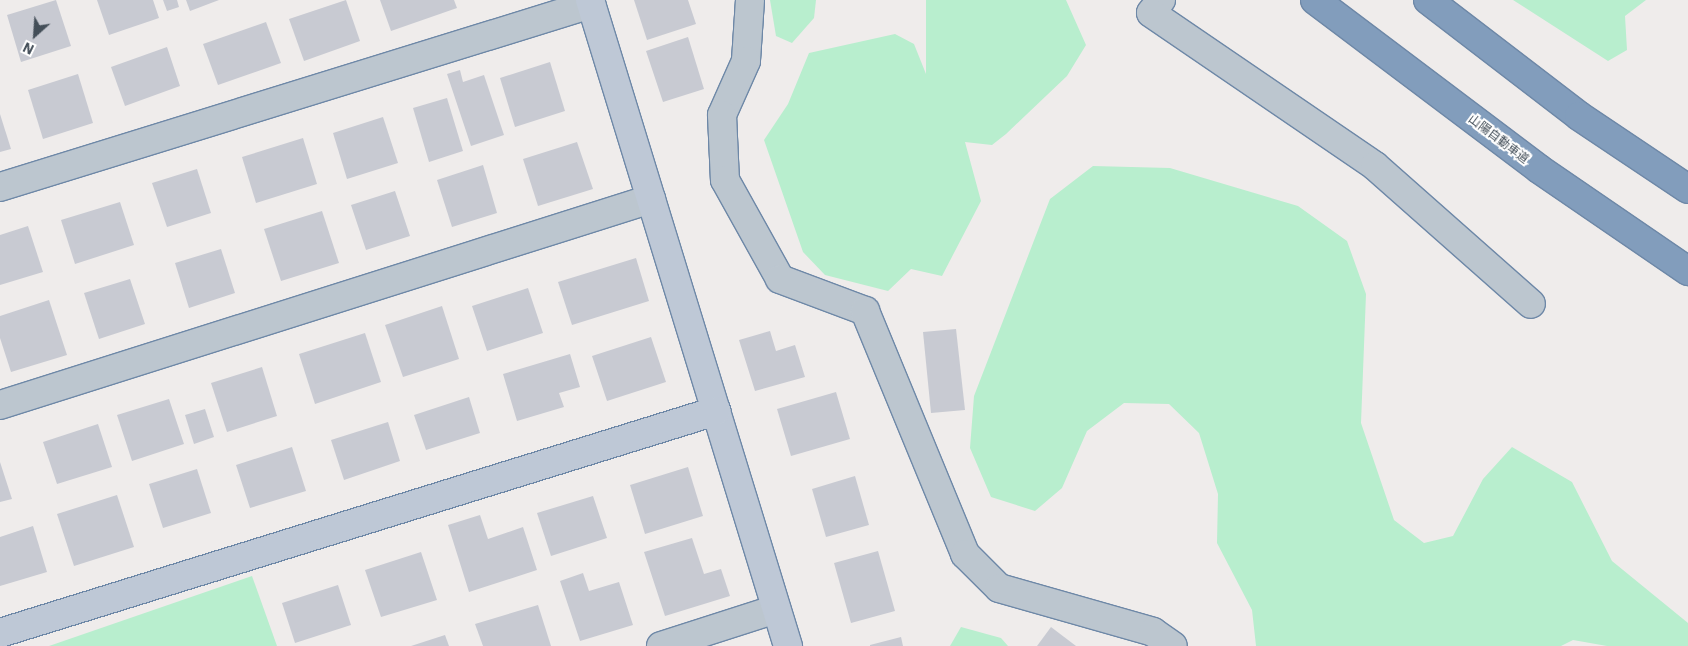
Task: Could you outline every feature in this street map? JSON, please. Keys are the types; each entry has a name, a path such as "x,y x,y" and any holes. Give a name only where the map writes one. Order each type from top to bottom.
{"highway":[{"name":"山陽自動車道","path":"1315,0 1540,169 1688,271"},
{"path":"1428,0 1579,116 1688,189"}],"street":[{"path":"750,0 746,61 722,115 725,180 780,279 865,311 966,554 998,588 1154,632 1173,646"},
{"path":"1161,0 1151,13 1375,166 1531,304"},
{"path":"0,187 590,2 788,646"},
{"path":"0,405 652,199"},
{"path":"0,633 716,411"},
{"path":"661,646 776,609"}],"green space":[{"path":"770,0 816,0 814,18 792,43 776,36"},
{"path":"926,0 1066,0 1086,45 1067,76 1006,134 992,145 965,142 981,201 942,276 911,269 888,291 825,275 803,252 764,140 788,104 809,53 895,34 914,44 926,74"},
{"path":"1513,0 1646,0 1625,16 1627,50 1608,61"},
{"path":"1093,166 1170,168 1298,206 1347,241 1366,294 1361,423 1394,520 1424,543 1453,536 1483,479 1512,447 1572,482 1612,561 1688,623 1688,646 1607,646 1573,640 1561,646 1256,646 1252,610 1217,543 1218,494 1199,433 1169,404 1124,403 1087,431 1062,488 1035,511 991,497 970,448 974,396 1050,199"},
{"path":"252,576 277,646 49,646"},
{"path":"961,627 1001,638 1008,646 950,646"}],"building":[{"path":"56,0 71,46 21,62 7,15"},
{"path":"97,0 153,0 159,18 109,35"},
{"path":"163,0 177,0 179,7 167,11"},
{"path":"186,0 219,0 190,11"},
{"path":"346,0 360,41 304,61 289,19"},
{"path":"380,0 454,0 457,8 391,31"},
{"path":"634,0 688,0 696,24 647,40"},
{"path":"266,22 281,63 218,85 203,44"},
{"path":"688,37 704,89 663,102 646,51"},
{"path":"167,47 180,86 125,106 111,67"},
{"path":"550,62 565,111 515,127 500,78"},
{"path":"460,70 463,82 484,75 504,135 471,146 447,74"},
{"path":"78,74 93,123 43,139 28,90"},
{"path":"447,98 463,151 429,162 413,108"},
{"path":"0,114 11,149 0,152"},
{"path":"383,117 398,163 347,179 333,133"},
{"path":"303,138 317,184 256,203 242,157"},
{"path":"577,142 593,189 538,206 523,159"},
{"path":"483,165 497,213 452,227 437,180"},
{"path":"197,169 211,213 167,227 152,183"},
{"path":"395,191 410,236 366,250 351,205"},
{"path":"120,202 134,245 75,264 61,220"},
{"path":"322,211 339,263 281,281 264,229"},
{"path":"28,226 43,272 0,285 0,235"},
{"path":"221,249 235,293 189,308 175,263"},
{"path":"636,258 649,301 572,325 558,282"},
{"path":"130,279 145,324 99,339 84,293"},
{"path":"528,288 543,333 487,351 472,306"},
{"path":"49,300 67,355 11,372 0,338 0,316"},
{"path":"442,306 459,359 403,377 385,325"},
{"path":"956,329 965,410 931,413 923,332"},
{"path":"770,331 776,351 795,345 805,377 755,391 739,340"},
{"path":"365,333 381,382 315,404 299,354"},
{"path":"651,337 666,382 607,401 592,356"},
{"path":"570,354 580,387 559,393 564,407 517,421 503,374"},
{"path":"262,367 277,416 227,432 211,383"},
{"path":"836,392 850,439 791,456 777,409"},
{"path":"469,397 480,433 426,450 414,415"},
{"path":"169,399 184,444 132,461 117,415"},
{"path":"205,409 214,437 194,444 185,415"},
{"path":"388,422 400,461 344,480 331,440"},
{"path":"98,424 112,467 57,484 43,442"},
{"path":"292,447 306,491 250,508 236,465"},
{"path":"0,462 12,499 0,502"},
{"path":"688,467 703,516 645,534 630,485"},
{"path":"197,469 211,513 163,528 149,484"},
{"path":"855,476 869,525 826,537 812,489"},
{"path":"117,495 134,547 74,566 57,514"},
{"path":"593,496 607,538 551,556 537,513"},
{"path":"480,515 488,539 523,527 537,570 469,592 448,525"},
{"path":"33,526 47,572 0,586 0,537"},
{"path":"692,538 704,574 721,569 730,596 665,616 644,552"},
{"path":"878,551 895,611 851,623 834,563"},
{"path":"421,552 437,600 381,617 365,570"},
{"path":"583,573 589,591 619,582 633,625 580,641 560,581"},
{"path":"338,585 351,625 295,643 282,603"},
{"path":"538,605 551,646 483,646 475,624"},
{"path":"1051,627 1076,646 1037,646"},
{"path":"445,635 449,646 411,646"},
{"path":"901,637 903,646 870,646 870,645"}]}
